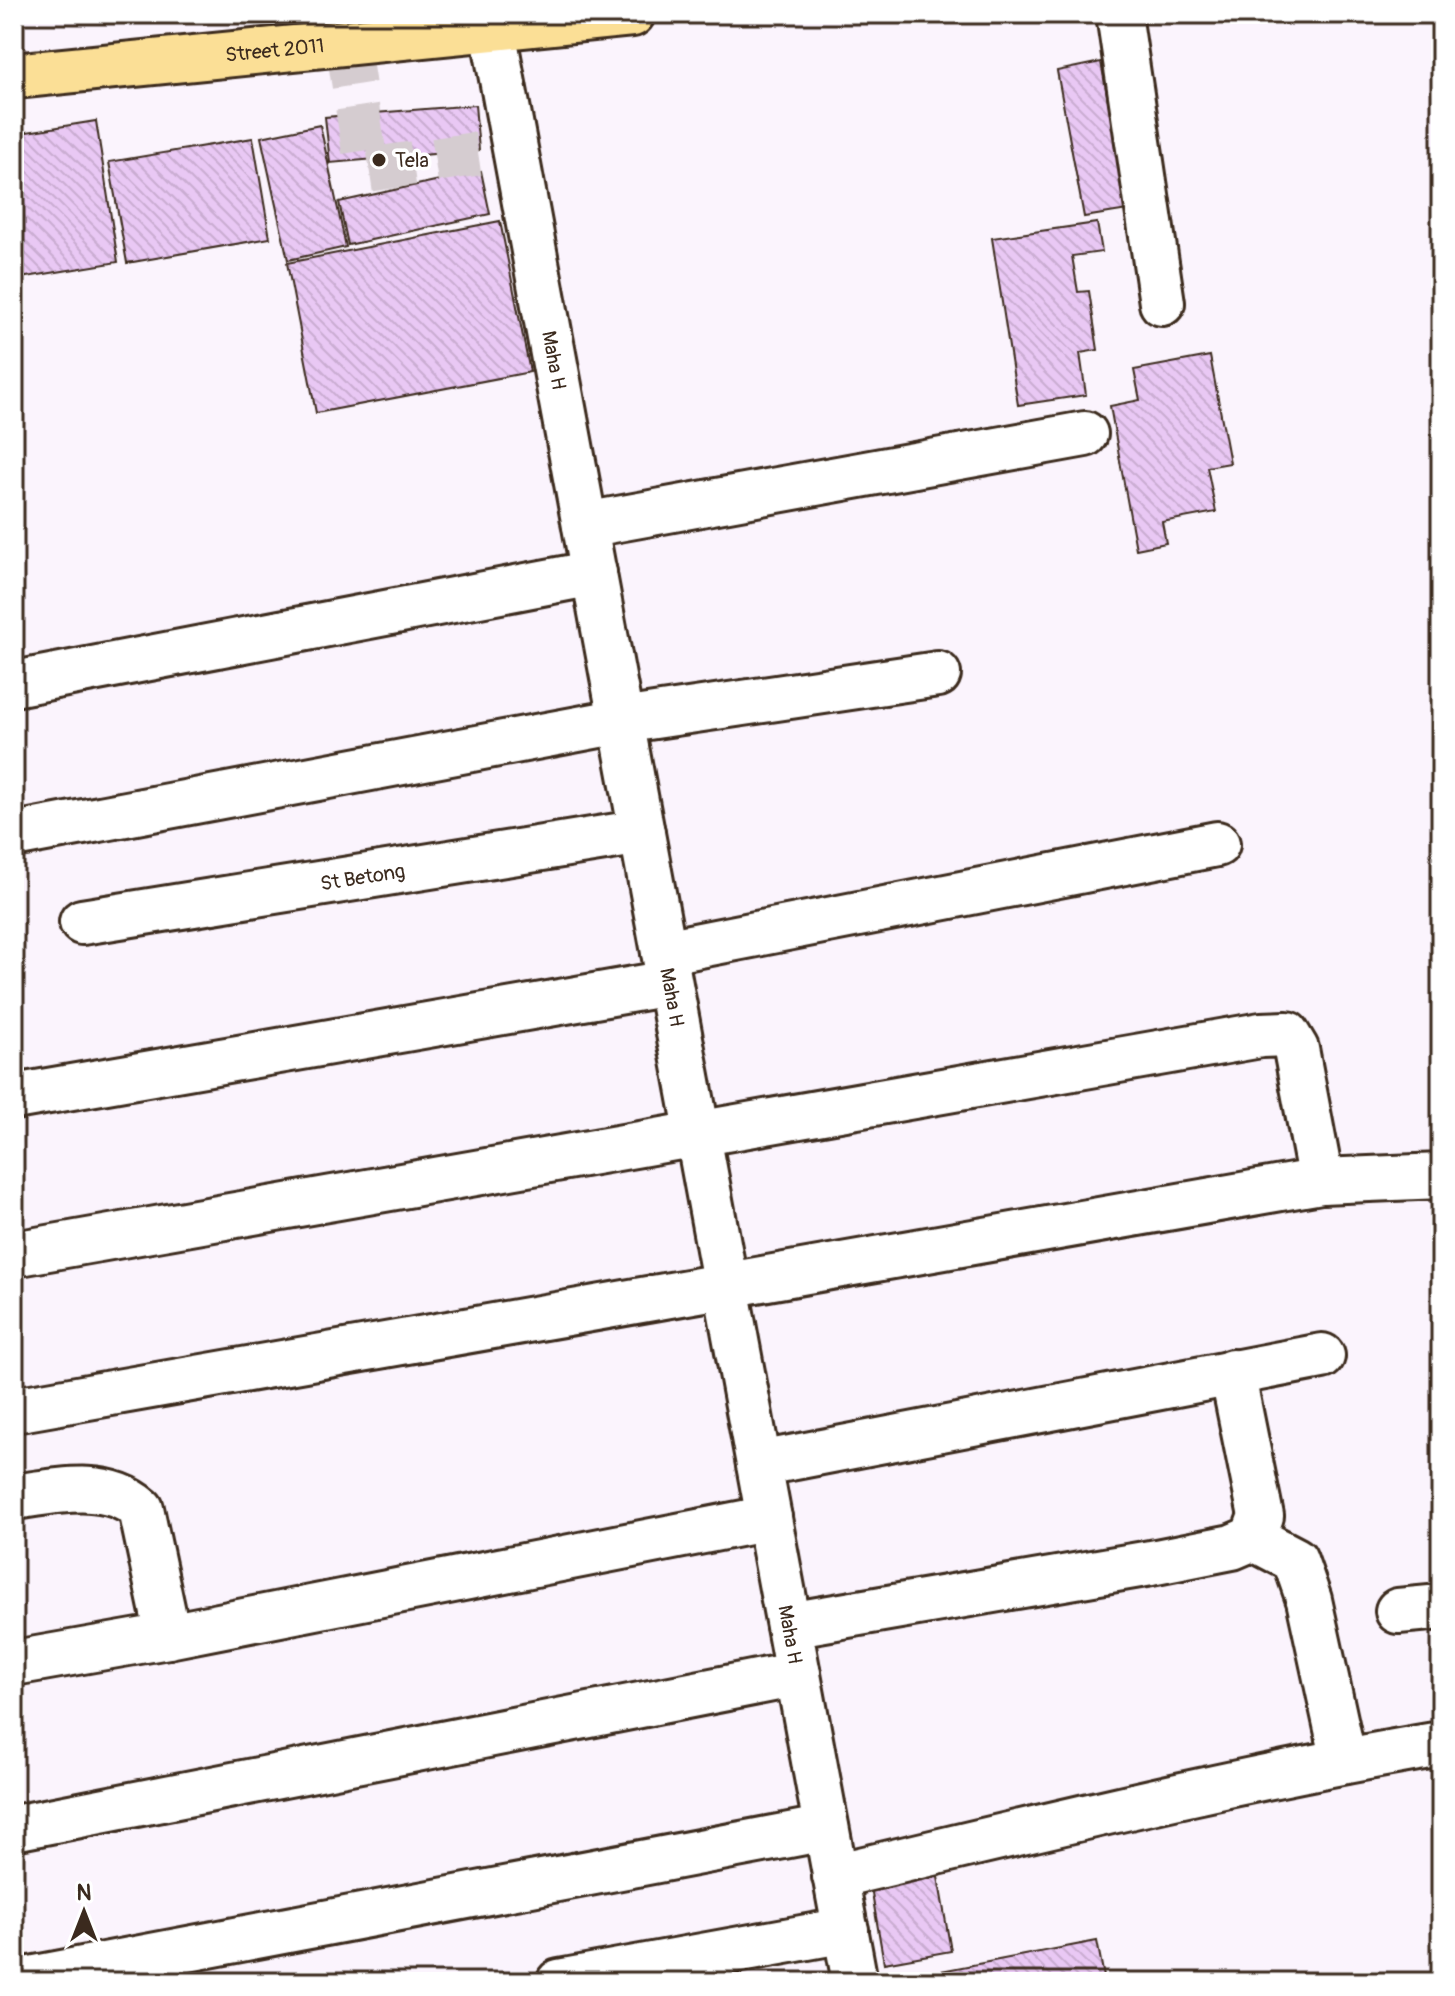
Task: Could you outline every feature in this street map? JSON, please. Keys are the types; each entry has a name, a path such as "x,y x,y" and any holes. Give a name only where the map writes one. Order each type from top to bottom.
{"main road":[{"name":"Street 2011","path":"14,76 491,21 632,14"}],"street":[{"path":"1119,14 1162,303"},
{"name":"Maha H","path":"491,21 855,1982"},
{"path":"585,525 1085,434"},
{"path":"14,684 594,573"},
{"path":"14,835 621,721 938,674"},
{"name":"St Betong","path":"82,922 642,832"},
{"path":"14,1097 667,968 1217,844"},
{"path":"14,1254 1261,1035 1287,1034 1296,1049 1321,1181"},
{"path":"14,1410 1321,1181 1441,1176"},
{"path":"759,1464 1322,1356"},
{"path":"789,1625 1151,1563 1232,1547 1253,1538 1261,1516 1232,1372"},
{"path":"14,1497 90,1490 129,1498 141,1509 168,1636"},
{"path":"14,1663 168,1636 769,1518"},
{"path":"1253,1538 1295,1560 1309,1600 1344,1761"},
{"path":"1398,1611 1441,1607"},
{"path":"14,1828 798,1674"},
{"path":"835,1876 1177,1797 1344,1761 1441,1744"},
{"path":"14,1982 826,1828"},
{"path":"569,1981 846,1930"}],"building":[{"path":"1101,62 1128,210 1084,217 1057,71"},
{"path":"475,105 479,150 330,163 325,117"},
{"path":"96,121 118,262 14,279 14,134"},
{"path":"320,125 346,247 288,260 261,137"},
{"path":"253,138 270,238 127,263 109,162"},
{"path":"481,171 490,214 348,245 339,202"},
{"path":"500,221 530,372 316,413 287,263"},
{"path":"1097,223 1102,252 1072,256 1078,292 1089,291 1098,350 1080,353 1086,395 1018,405 992,238"},
{"path":"1210,356 1230,463 1207,467 1216,512 1162,522 1166,543 1136,549 1110,406 1140,400 1134,370"},
{"path":"938,1877 951,1951 884,1963 871,1888"},
{"path":"1097,1941 1105,1982 884,1982"}],"tunnel":[{"path":"347,42 367,170 515,148"}],"place":[{"name":"Tela","path":"379,160"}]}
